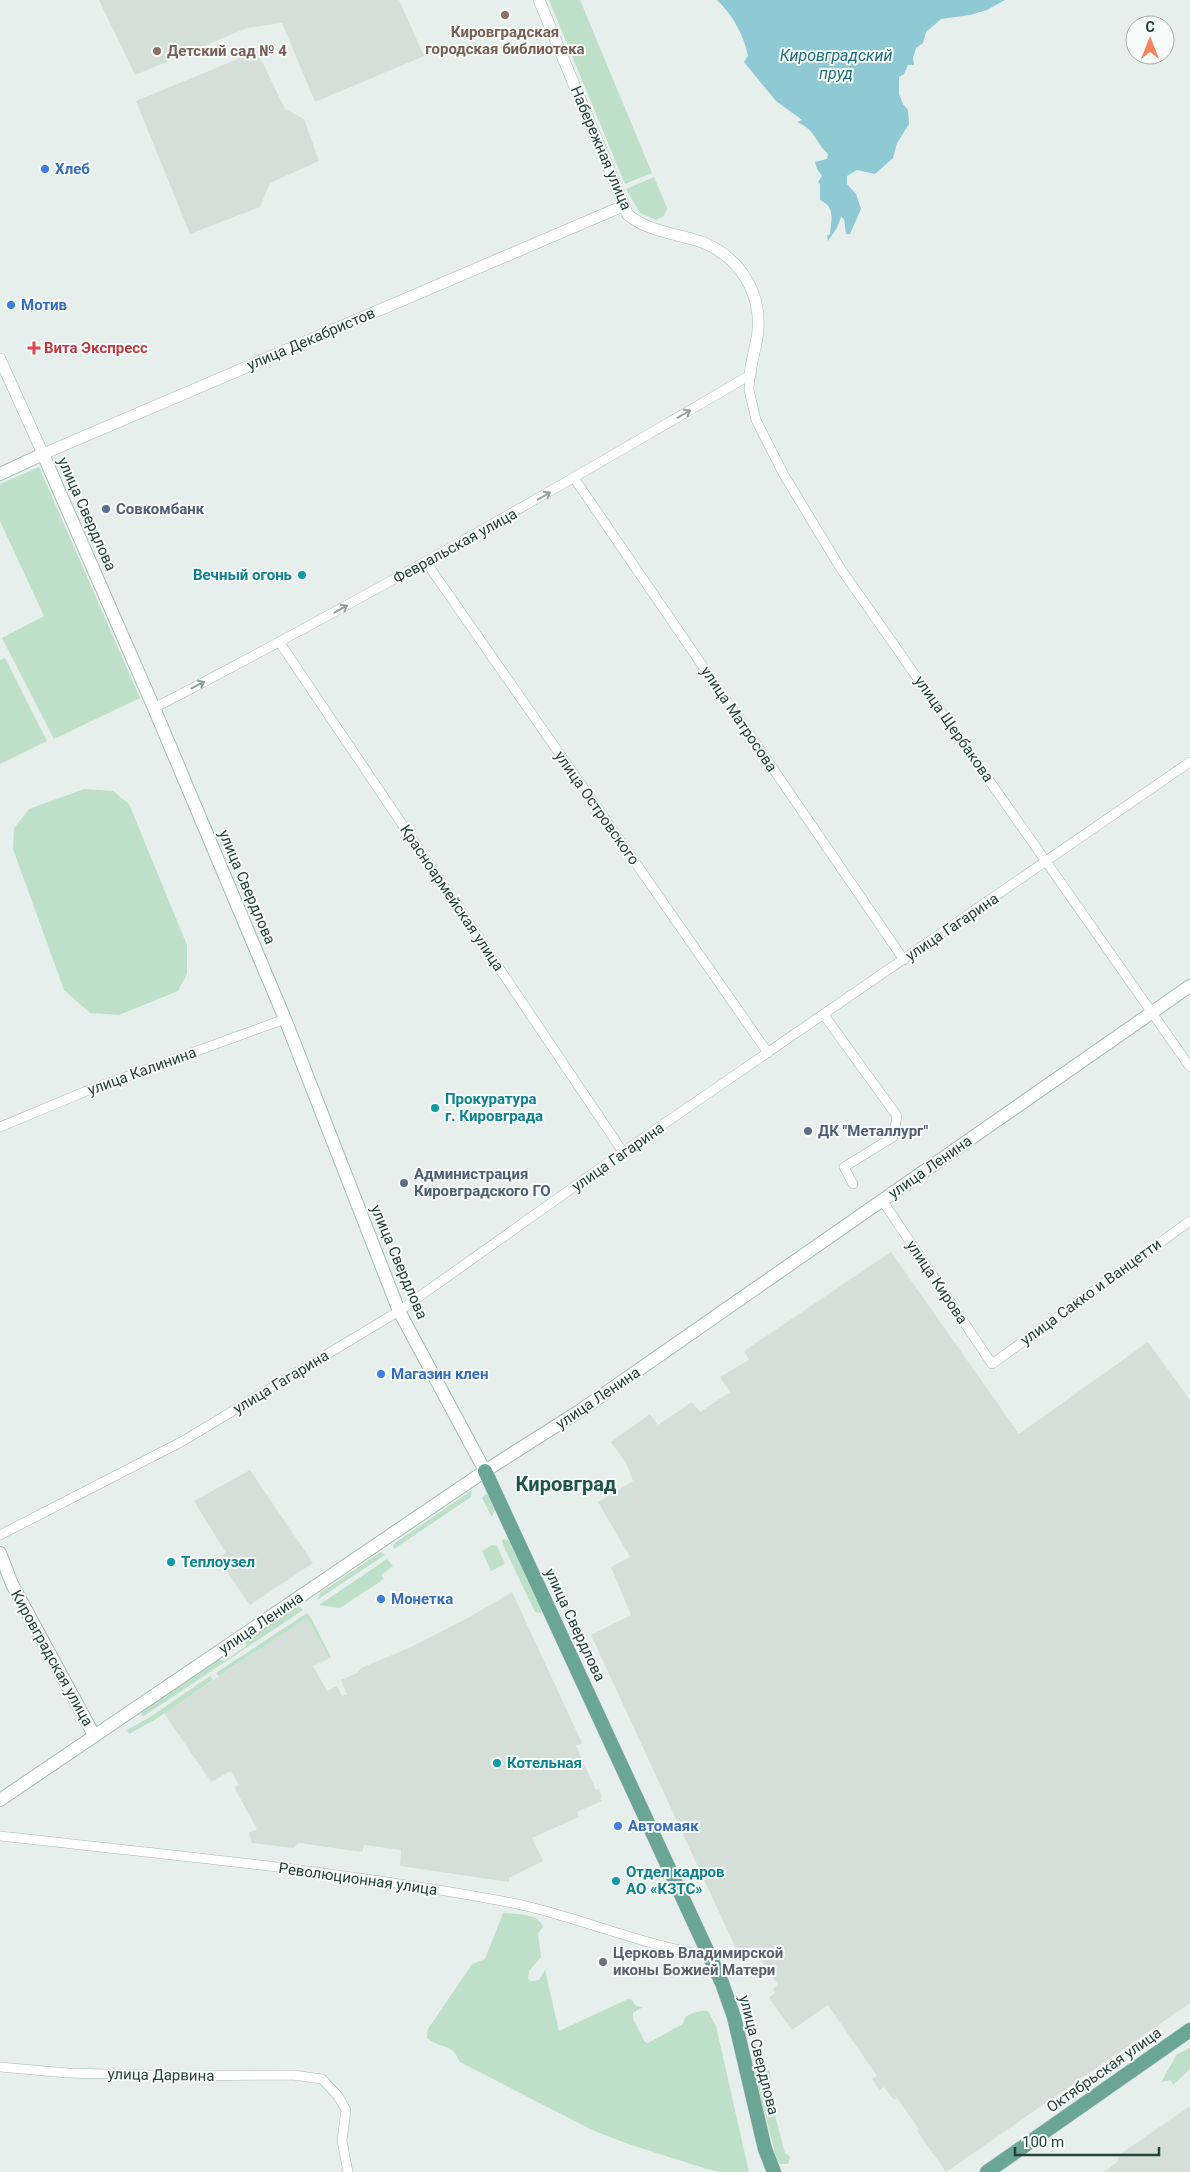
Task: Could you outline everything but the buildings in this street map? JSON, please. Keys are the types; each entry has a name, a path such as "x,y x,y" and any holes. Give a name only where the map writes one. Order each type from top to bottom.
{"main road":[{"name":"улица Декабристов","path":"0,474 42,454"},
{"name":"улица Свердлова","path":"42,454 154,708 285,1019 399,1311 485,1471 710,1956 734,2018 765,2149 774,2172"},
{"name":"улица Ленина","path":"0,1800 485,1471 581,1410 1190,986"},
{"name":"Кировградская улица","path":"0,1553 12,1584 94,1735"},
{"name":"Октябрьская улица","path":"987,2172 1190,2030"}],"street":[{"name":"Набережная улица","path":"539,0 628,215 645,226 708,244 722,251 740,269 753,292 758,310 758,332 750,375"},
{"name":"улица Декабристов","path":"42,454 623,206"},
{"name":"улица Свердлова","path":"0,359 42,454"},
{"name":"Февральская улица","path":"154,708 280,643 426,562 750,375"},
{"name":"улица Щербакова","path":"750,375 749,390 756,420 784,475 841,569 1190,1067"},
{"name":"улица Матросова","path":"574,478 904,960"},
{"name":"улица Островского","path":"426,562 768,1053"},
{"name":"Красноармейская улица","path":"280,643 623,1152"},
{"name":"улица Гагарина","path":"0,1535 183,1440 399,1311 623,1152 1048,862 1190,762"},
{"path":"824,1015 897,1116 893,1137 844,1167 853,1184"},
{"name":"улица Калинина","path":"0,1127 84,1092 285,1019"},
{"name":"улица Кирова","path":"882,1200 992,1364"},
{"name":"улица Сакко и Ванцетти","path":"992,1364 1190,1221"},
{"name":"Революционная улица","path":"0,1836 221,1860 434,1889 502,1901 549,1912 662,1946 710,1956"},
{"name":"улица Дарвина","path":"0,2066 67,2073 185,2076 293,2075 322,2079 338,2096 346,2110 342,2141 348,2172"}],"shaded area":[{"path":"99,0 399,0 424,56 315,102 282,23 247,28 135,75"},
{"path":"257,51 285,109 304,119 319,161 270,183 260,207 190,234 136,101"},
{"path":"891,1252 1019,1434 1148,1342 1190,1400 1190,2003 946,2172 917,2131 919,2129 897,2098 894,2100 884,2087 880,2090 872,2079 877,2076 828,2005 792,2030 769,1998 775,1993 773,1989 778,1985 752,1947 738,1953 591,1635 631,1615 611,1567 630,1557 598,1502 633,1481 626,1463 611,1442 650,1414 658,1425 692,1402 700,1412 730,1392 720,1377 749,1360 744,1351"},
{"path":"250,1470 313,1563 250,1605 218,1559 226,1553 194,1501"},
{"path":"512,1592 582,1743 576,1746 596,1790 599,1789 602,1801 577,1812 579,1817 532,1838 543,1861 509,1878 509,1882 400,1866 401,1850 364,1845 362,1852 299,1843 293,1848 252,1843 249,1833 257,1829 234,1787 239,1785 231,1771 211,1782 164,1713 307,1618 329,1657 313,1666 327,1691 337,1686 342,1696 347,1694 341,1680 357,1673 361,1668 409,1648 468,1618"},
{"path":"1190,2106 1190,2172 1104,2172 1117,2162 1119,2155"}],"green space":[{"path":"549,0 580,0 652,173 625,184"},
{"path":"654,177 667,208 664,216 656,220 640,213 626,189"},
{"path":"39,467 140,698 54,739 2,638 44,616 0,521 0,484"},
{"path":"5,658 47,741 0,764 0,660"},
{"path":"84,789 113,791 129,804 187,945 187,974 178,991 119,1015 90,1013 64,990 13,849 14,828 29,809"},
{"path":"472,1490 471,1497 394,1549 395,1543"},
{"path":"487,1493 495,1510 492,1517 482,1498"},
{"path":"505,1539 511,1542 541,1609 541,1613 535,1612 503,1545 502,1540"},
{"path":"492,1545 497,1546 505,1564 491,1571 482,1551"},
{"path":"381,1552 385,1555 317,1600 320,1593"},
{"path":"387,1559 393,1566 381,1575 384,1579 340,1608 319,1605"},
{"path":"295,1607 300,1607 303,1610 144,1716 141,1715 142,1710 219,1659 224,1661 246,1646 246,1641"},
{"path":"307,1613 331,1657 314,1667 329,1657 307,1618 219,1676 216,1673"},
{"path":"210,1676 213,1680 156,1719 129,1734 127,1730 150,1717"},
{"path":"503,1913 520,1914 541,1922 543,1927 538,1934 541,1957 529,1971 528,1979 531,1981 539,1980 545,1970 559,2031 628,1999 632,2000 636,2006 643,2007 633,2013 633,2019 645,2042 648,2043 683,2024 685,2017 699,2011 708,2011 716,2026 749,2172 720,2172 707,2169 628,2144 592,2130 460,2062 453,2051 427,2038 428,2029 472,1964 485,1959"},
{"path":"1190,2048 1190,2069 1173,2085 1171,2080 1161,2082 1177,2054"},
{"path":"763,2065 770,2072 770,2078 766,2081 785,2153 790,2157 788,2164 780,2164 776,2157 755,2075 758,2067"}],"water":[{"name":"Кировградский пруд","path":"717,0 1005,0 987,10 970,15 941,19 926,32 923,43 916,48 913,58 914,65 908,65 904,74 899,77 899,94 908,110 909,124 897,143 893,158 875,174 857,170 847,176 847,184 856,194 861,209 850,234 846,234 844,219 841,217 837,228 828,241 827,236 830,234 831,215 828,206 820,200 820,184 818,182 822,176 815,162 827,159 828,154 812,133 804,125 797,122 802,120 776,101 744,62 748,56 737,25"}],"place":[{"name":"Кировградская городская библиотека","path":"505,15"},
{"name":"Детский сад № 4","path":"157,51"},
{"name":"Хлеб","path":"45,169"},
{"name":"Мотив","path":"11,305"},
{"name":"Вита Экспресс","path":"34,348"},
{"name":"Совкомбанк","path":"106,509"},
{"name":"Вечный огонь","path":"302,575"},
{"name":"Прокуратура г. Кировграда","path":"435,1108"},
{"name":"ДК \"Металлург\"","path":"808,1131"},
{"name":"Администрация Кировградского ГО","path":"404,1183"},
{"name":"Магазин клен","path":"381,1374"},
{"name":"Теплоузел","path":"171,1562"},
{"name":"Монетка","path":"381,1599"},
{"name":"Котельная","path":"497,1763"},
{"name":"Автомаяк","path":"618,1826"},
{"name":"Отдел кадров АО «КЗТС»","path":"616,1881"},
{"name":"Церковь Владимирской иконы Божией Матери","path":"603,1962"}],"district":[{"name":"Кировград","path":"566,1484"}]}
